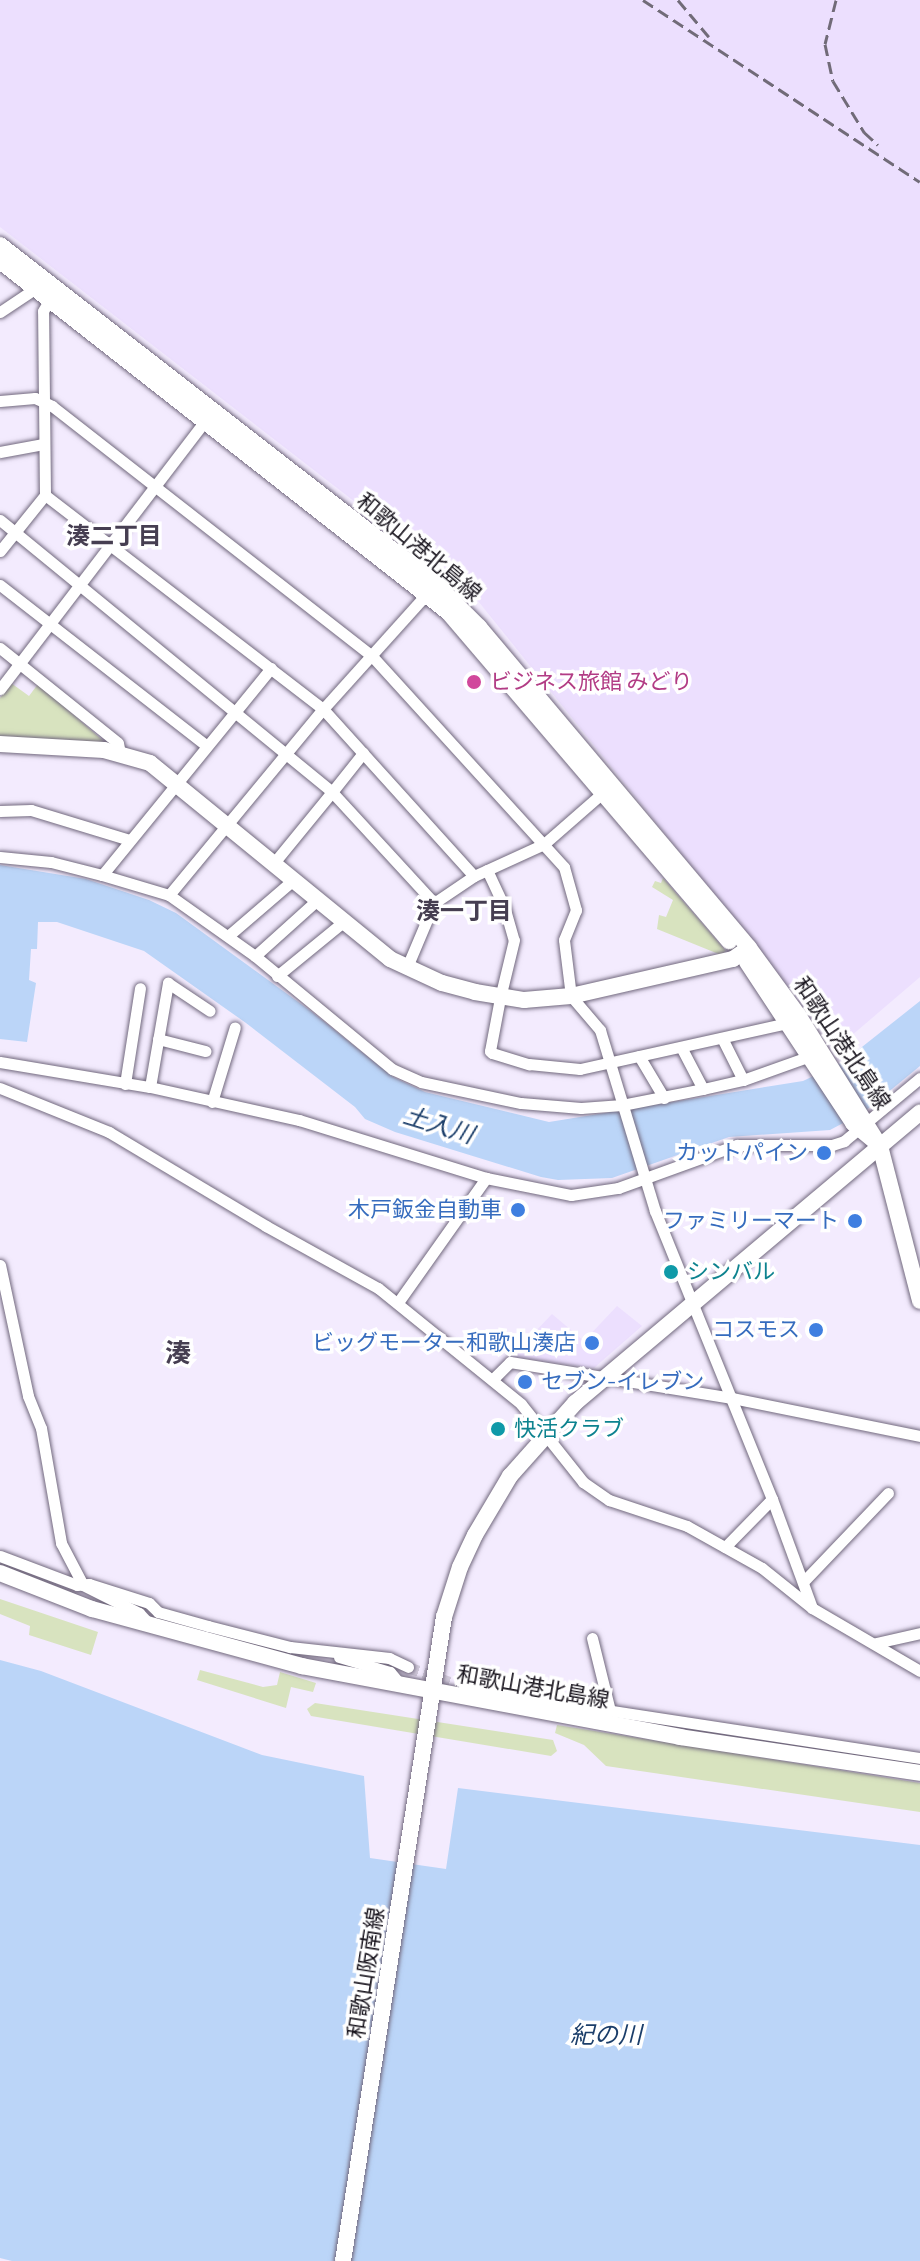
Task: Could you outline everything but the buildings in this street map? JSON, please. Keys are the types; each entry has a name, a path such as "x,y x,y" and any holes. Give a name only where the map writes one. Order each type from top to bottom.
{"main road":[{"name":"和歌山港北島線","path":"0,245 47,289 432,588 745,952 880,1146 606,1377 547,1432 497,1497 460,1567 444,1617 432,1691 467,1693 680,1737 920,1773"},
{"name":"和歌山港北島線","path":"0,261 47,289"},
{"path":"0,744 120,753 150,763 390,959 442,983 500,998 524,1000 571,996 745,952"},
{"name":"和歌山港北島線","path":"745,952 788,1023 818,1061"},
{"path":"920,1112 880,1146 920,1301"},
{"path":"0,1573 92,1609 151,1626 302,1666 432,1691"},
{"name":"和歌山阪南線","path":"343,2261 432,1691"}],"street":[{"path":"0,312 47,289"},
{"path":"0,551 45,495 42,401 43,311 47,289"},
{"path":"0,401 35,398 42,401 371,655 564,867 576,910 564,940 571,996 600,1030 643,1176 772,1499 812,1608"},
{"path":"0,689 76,585 209,416"},
{"path":"0,452 43,444"},
{"path":"45,495 323,709 474,876"},
{"path":"0,520 332,792 434,903"},
{"path":"0,585 207,746"},
{"path":"169,895 323,709 432,588"},
{"path":"0,648 118,743 120,753"},
{"path":"102,875 271,668"},
{"path":"273,864 363,753"},
{"path":"407,967 434,903 474,876 544,844 608,789"},
{"path":"0,811 31,810 130,840"},
{"path":"0,857 51,862 169,895 255,956 392,1069 421,1082 521,1103 623,1108 818,1061"},
{"path":"487,870 504,906 514,940 500,998 492,1053 559,1068 580,1069 788,1023"},
{"path":"228,936 292,881"},
{"path":"255,956 316,901"},
{"path":"277,976 343,922"},
{"path":"150,1087 168,983 210,1011"},
{"path":"125,1084 140,988"},
{"path":"212,1102 235,1027"},
{"path":"722,1038 743,1080"},
{"path":"158,1039 205,1051"},
{"path":"681,1047 703,1089"},
{"path":"639,1056 664,1098"},
{"path":"0,1062 150,1087 299,1120 486,1178 571,1195 618,1188 643,1176 737,1145 832,1145 920,1078"},
{"path":"0,1088 109,1132 399,1301 493,1379 547,1432 583,1482 609,1500 687,1526 725,1547 762,1568 812,1608 920,1671"},
{"path":"399,1301 486,1178"},
{"path":"0,1265 28,1396 41,1428 61,1543 83,1585 139,1613 151,1626"},
{"path":"493,1379 510,1362 732,1398 920,1436"},
{"path":"803,1582 888,1493"},
{"path":"725,1547 772,1499"},
{"path":"0,1556 83,1585 149,1603 158,1612 328,1653 390,1672 400,1684"},
{"path":"876,1643 920,1633"},
{"path":"592,1638 610,1711"},
{"path":"328,1653 389,1658 408,1667"},
{"path":"467,1693 482,1691 920,1758"}],"shaded area":[{"path":"0,0 920,0 920,977 837,1048 470,591 0,227"},
{"path":"617,1306 642,1326 594,1368 511,1357 552,1314 584,1341"}],"green space":[{"path":"11,683 29,696 38,684 107,744 0,738 0,698"},
{"path":"663,878 726,951 721,955 657,929 659,915 666,917 673,900 652,887 655,881 661,883"},
{"path":"0,1599 98,1632 91,1655 29,1635 30,1626 0,1614"},
{"path":"200,1670 263,1687 277,1685 280,1672 316,1683 313,1692 291,1687 286,1708 197,1680"},
{"path":"315,1703 553,1740 557,1751 551,1756 311,1716 307,1709"},
{"path":"557,1725 920,1783 920,1812 606,1766 584,1745 555,1733"}],"water":[{"name":"土入川","path":"0,865 86,879 149,900 176,913 312,1012 393,1077 425,1092 549,1122 803,1081 843,1062 920,1001 920,1066 864,1112 830,1130 729,1137 612,1178 558,1180 541,1177 395,1132 365,1119 355,1107 246,1023 144,951 57,922 38,922 37,949 31,949 29,980 36,983 27,1042 0,1039"},
{"name":"紀の川","path":"0,1660 41,1671 262,1755 364,1776 370,1858 446,1869 458,1788 920,1845 920,2261 12,2261 0,2258"}],"tunnel":[{"path":"408,1667 464,1687"}],"railway":[{"path":"643,0 920,182"},
{"path":"678,0 709,37"},
{"path":"836,0 825,44 833,81 864,132 878,145"}],"place":[{"name":"ビジネス旅館 みどり","path":"474,682"},
{"name":"カットパイン","path":"824,1153"},
{"name":"木戸鈑金自動車","path":"518,1210"},
{"name":"ファミリーマート","path":"855,1221"},
{"name":"シンバル","path":"671,1272"},
{"name":"コスモス","path":"816,1330"},
{"name":"ビッグモーター和歌山湊店","path":"592,1343"},
{"name":"セブン-イレブン","path":"525,1382"},
{"name":"快活クラブ","path":"498,1429"}],"district":[{"name":"湊二丁目","path":"114,535"},
{"name":"湊一丁目","path":"464,910"},
{"name":"湊","path":"178,1353"}]}
